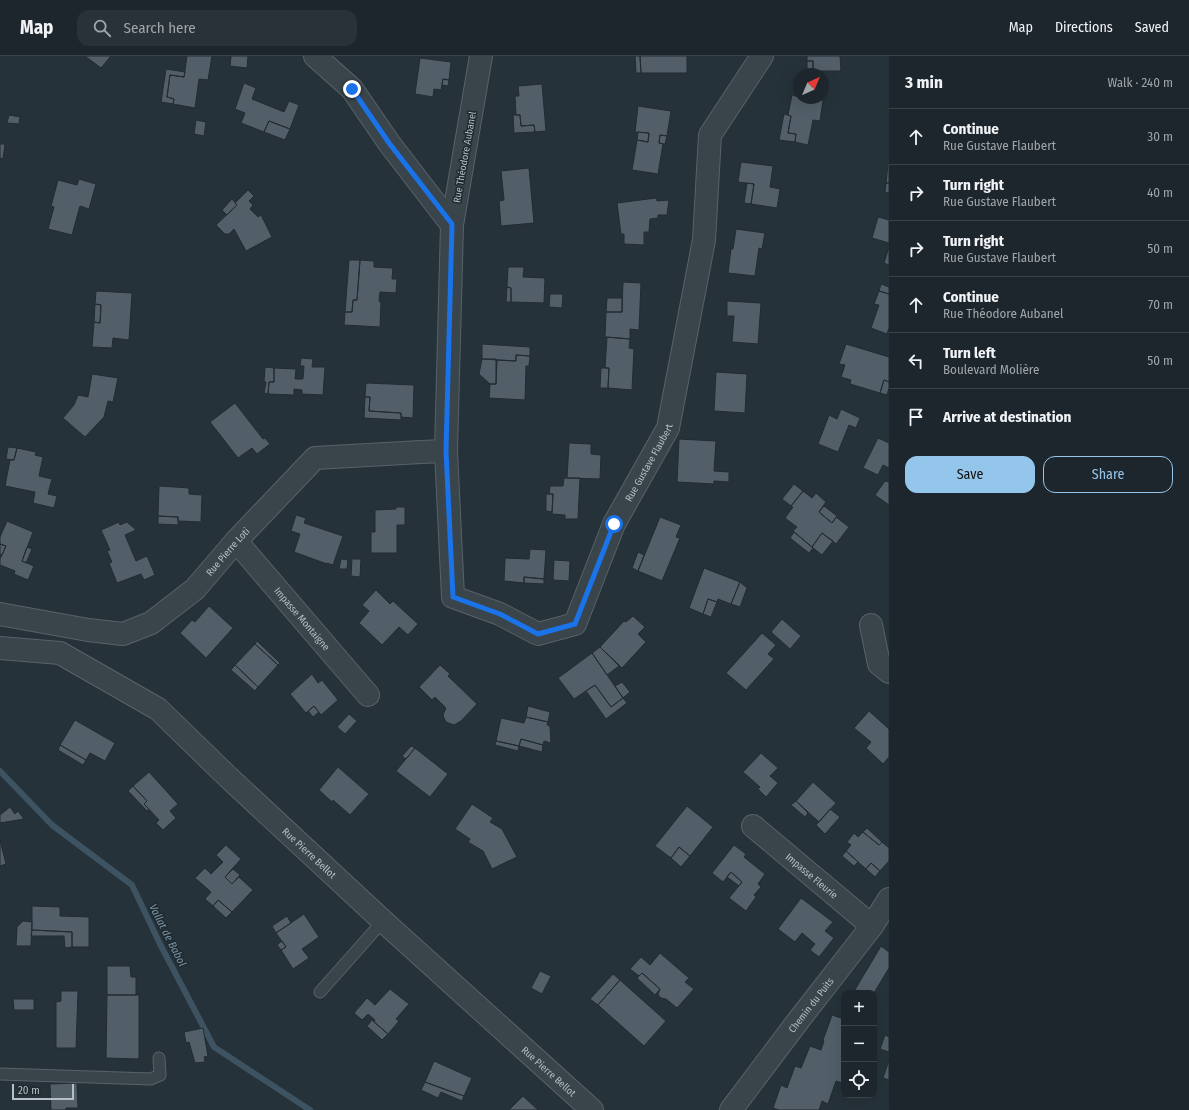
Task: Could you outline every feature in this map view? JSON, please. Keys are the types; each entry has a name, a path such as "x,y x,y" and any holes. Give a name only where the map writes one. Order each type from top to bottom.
{"street":[{"path":"315,56 352,89 389,143 452,224"},
{"name":"Rue Théodore Aubanel","path":"446,451 452,224 481,56"},
{"name":"Rue Gustave Flaubert","path":"446,451 453,597 500,614 538,634 575,624 614,524 668,428 704,240 710,135 762,56"},
{"name":"Rue Pierre Loti","path":"0,614 88,630 123,634 151,623 195,588 236,541 315,458 446,451"},
{"name":"Impasse Montaigne","path":"236,541 368,695"},
{"path":"871,625 879,664 889,672"},
{"name":"Rue Pierre Bellot","path":"0,648 60,653 158,709 383,921 592,1110"},
{"name":"Impasse Fleurie","path":"753,826 872,926"},
{"name":"Chemin du Puits","path":"731,1110 872,926 889,899"}],"lane":[{"path":"320,992 383,921"},
{"path":"0,1074 151,1079 160,1075 159,1058"}],"building":[{"path":"85,56 111,56 101,68"},
{"path":"187,56 212,56 208,80 199,79 195,108 173,104 174,99 167,97 170,75 184,77"},
{"path":"231,56 248,56 247,68 230,66"},
{"path":"635,56 640,56 641,73 636,73"},
{"path":"640,56 687,56 687,73 641,73"},
{"path":"807,56 840,56 841,71 829,71 829,68 813,68 813,61 807,61"},
{"path":"420,58 451,62 449,80 443,79 441,90 434,89 433,97 415,94"},
{"path":"807,61 813,61 813,68 807,68"},
{"path":"166,69 185,72 184,77 170,75 167,97 174,99 173,104 161,102"},
{"path":"443,79 449,80 448,86 442,85"},
{"path":"244,83 256,88 252,99 284,112 289,101 299,105 290,129 269,121 264,132 241,123 245,113 235,109"},
{"path":"542,84 546,131 535,132 534,125 521,126 520,115 516,115 515,96 519,96 518,86"},
{"path":"792,95 793,104 822,104 820,121 813,120 808,145 795,142 796,134 788,133 791,116 788,115"},
{"path":"638,106 671,111 667,136 660,135 659,143 663,144 658,174 632,170 637,140 648,142 649,133 635,132"},
{"path":"784,114 791,116 788,133 796,134 795,142 779,140"},
{"path":"9,115 20,117 19,124 7,123"},
{"path":"513,115 520,115 521,126 534,125 535,132 514,133"},
{"path":"196,120 206,122 204,136 194,134"},
{"path":"269,121 290,129 285,140 264,132"},
{"path":"638,132 649,133 648,142 637,140"},
{"path":"660,135 667,136 665,144 659,143"},
{"path":"0,144 5,144 3,159 0,158"},
{"path":"741,162 773,166 770,187 780,189 777,208 751,204 754,184 738,182"},
{"path":"888,164 889,183 886,183"},
{"path":"529,168 534,223 501,226 499,201 504,200 501,171"},
{"path":"79,179 96,184 89,209 80,206 72,235 48,229 54,207 51,206 58,180 77,185"},
{"path":"747,183 754,184 751,204 744,203"},
{"path":"886,183 889,183 889,193 885,192"},
{"path":"248,190 254,196 249,201 253,205 250,209 258,217 261,215 272,237 246,251 234,229 229,234 225,234 216,225 237,205 235,203"},
{"path":"656,198 657,201 669,200 667,215 658,215 658,218 650,219 649,232 644,232 644,245 624,244 624,234 621,234 617,203"},
{"path":"232,199 237,205 227,215 222,210"},
{"path":"878,217 889,220 889,243 872,238"},
{"path":"736,229 765,233 762,249 759,248 755,276 728,273 731,249 733,249"},
{"path":"889,247 889,265 884,263"},
{"path":"349,260 360,260 357,300 353,300 352,312 345,312"},
{"path":"360,260 374,261 374,267 393,268 392,279 397,279 396,293 380,292 380,327 344,325 345,312 352,312 353,300 357,300"},
{"path":"508,267 524,267 523,277 545,278 544,303 511,302 511,288 507,287"},
{"path":"623,282 641,283 639,330 630,329 630,339 605,337 606,312 622,312"},
{"path":"881,284 889,287 889,294 879,291"},
{"path":"507,287 511,288 511,302 506,302"},
{"path":"96,291 132,293 129,340 113,338 112,348 92,347 94,322 100,323 101,305 95,304"},
{"path":"879,291 889,294 889,328 887,334 871,328 879,305 874,304"},
{"path":"550,294 563,294 562,308 549,307"},
{"path":"607,298 622,298 622,312 606,312"},
{"path":"727,301 761,303 758,344 732,342 734,316 727,316"},
{"path":"95,304 101,305 100,323 94,322"},
{"path":"607,337 630,339 629,348 634,349 632,390 608,388 609,368 605,368"},
{"path":"482,344 530,347 530,356 516,355 516,361 482,359"},
{"path":"846,344 889,357 889,382 884,380 880,393 850,384 851,380 841,377 845,365 839,364"},
{"path":"516,355 530,356 529,366 526,366 525,400 489,398 490,384 496,384 497,360 516,361"},
{"path":"301,358 313,359 312,367 325,367 323,395 302,394 302,390 294,389 294,395 268,394 269,382 274,382 274,368 296,369 295,379 303,379 304,366 300,366"},
{"path":"482,359 496,359 496,384 490,384 479,374"},
{"path":"265,367 274,368 274,382 269,382 268,394 264,393 266,382 264,382"},
{"path":"601,368 609,368 608,388 600,388"},
{"path":"716,372 747,374 745,413 714,411"},
{"path":"92,374 118,378 113,402 108,401 104,417 85,437 63,418 74,405 78,395 88,397"},
{"path":"884,380 889,382 887,395 880,393"},
{"path":"366,383 414,385 413,418 401,417 401,413 369,411 370,397 365,397"},
{"path":"365,397 370,397 369,411 401,413 401,420 364,418"},
{"path":"235,403 263,439 265,438 270,444 257,454 252,448 238,458 210,422"},
{"path":"841,409 860,418 856,428 849,425 838,452 818,444 829,415 837,419"},
{"path":"878,438 889,443 889,468 883,465 878,475 863,468"},
{"path":"679,439 716,441 714,471 729,472 729,482 714,481 714,484 677,482"},
{"path":"569,443 591,444 591,454 601,455 600,479 567,478"},
{"path":"8,447 17,448 14,460 6,459"},
{"path":"17,448 36,452 35,455 43,457 39,476 52,479 48,494 57,496 54,508 33,503 35,492 5,486 10,460 14,460"},
{"path":"564,478 580,478 578,519 565,519 565,515 552,514 553,494 549,494 550,486 563,486"},
{"path":"885,481 889,482 889,505 875,495"},
{"path":"794,484 803,491 791,506 782,499"},
{"path":"159,486 189,488 189,494 202,495 201,522 178,521 178,517 158,516"},
{"path":"803,491 812,498 816,493 826,502 819,512 832,523 836,517 849,527 836,544 822,533 812,547 793,531 797,527 785,518 793,507 791,506"},
{"path":"546,494 553,494 552,512 546,511"},
{"path":"824,506 837,516 832,523 819,512"},
{"path":"396,507 405,507 405,525 397,525 397,553 371,553 371,532 375,532 375,510 396,509"},
{"path":"296,515 306,518 304,523 343,536 333,565 294,552 300,534 291,531"},
{"path":"158,516 178,517 178,525 158,524"},
{"path":"660,517 681,525 676,537 680,538 662,581 638,571"},
{"path":"7,521 33,532 22,561 34,566 28,580 14,574 15,571 0,565 0,559 6,546 0,544 0,537"},
{"path":"119,522 120,525 127,522 136,530 125,535 136,561 147,556 155,575 144,580 141,574 117,583 109,563 112,562 107,551 110,550 101,530"},
{"path":"794,532 813,548 809,553 790,538"},
{"path":"822,533 833,541 822,555 812,547"},
{"path":"0,544 6,546 2,555 0,554"},
{"path":"27,547 32,549 26,563 22,561"},
{"path":"530,549 546,550 544,579 524,577 524,583 504,581 505,558 529,559"},
{"path":"638,552 644,555 638,571 632,568"},
{"path":"341,559 348,560 347,569 339,569"},
{"path":"352,559 361,559 360,577 351,576"},
{"path":"554,560 570,561 569,581 553,580"},
{"path":"704,568 740,582 731,604 718,599 717,602 708,599 703,614 689,608"},
{"path":"524,577 544,579 544,584 524,583"},
{"path":"740,582 747,588 740,607 731,604"},
{"path":"376,590 390,604 393,601 418,624 408,635 399,627 382,645 359,623 369,611 362,605"},
{"path":"708,599 717,602 711,617 703,614"},
{"path":"209,606 233,628 206,658 180,633 192,620 195,622"},
{"path":"633,616 645,627 638,634 646,642 622,668 600,647 624,621 626,622"},
{"path":"782,619 801,636 790,649 771,632"},
{"path":"762,633 776,645 768,654 774,659 746,690 726,673"},
{"path":"257,641 280,663 278,665 255,644"},
{"path":"255,644 278,665 258,687 235,665"},
{"path":"600,647 619,666 607,675 592,653"},
{"path":"592,653 623,698 611,707 595,685 574,699 558,678"},
{"path":"235,665 258,687 255,691 231,670"},
{"path":"440,665 450,674 448,676 477,704 461,721 454,725 446,722 444,718 443,715 446,708 435,697 432,700 419,687"},
{"path":"312,674 318,683 322,680 338,700 321,715 314,706 306,713 290,694"},
{"path":"622,682 630,692 623,698 615,686"},
{"path":"595,685 611,707 623,698 627,703 606,719 586,691"},
{"path":"314,706 319,712 313,717 308,711"},
{"path":"528,706 550,712 548,722 526,717"},
{"path":"869,711 889,729 889,757 883,764 866,748 871,742 854,728"},
{"path":"349,714 357,721 345,734 337,727"},
{"path":"526,717 548,722 547,725 550,726 551,743 544,741 543,745 521,739 519,746 496,741 501,718 524,723"},
{"path":"75,720 115,743 105,761 90,753 86,760 60,745"},
{"path":"521,739 543,745 542,752 519,746"},
{"path":"496,741 519,746 518,751 495,745"},
{"path":"60,745 86,760 83,765 58,750"},
{"path":"411,746 415,748 406,759 402,756"},
{"path":"415,748 448,774 430,797 396,771"},
{"path":"761,753 778,768 770,776 778,783 766,797 758,789 760,787 743,772"},
{"path":"338,767 369,794 350,815 319,790"},
{"path":"149,772 178,804 170,811 176,818 163,830 156,823 159,820 144,804 147,801 133,786"},
{"path":"813,782 836,803 819,822 796,801"},
{"path":"133,786 147,801 144,804 149,809 147,811 128,791"},
{"path":"796,801 808,813 805,817 791,805"},
{"path":"472,804 493,818 490,822 502,829 517,857 492,869 483,851 468,842 470,839 455,829"},
{"path":"687,806 713,827 690,856 679,847 671,858 655,846"},
{"path":"10,807 15,814 18,811 24,819 0,823 0,815"},
{"path":"830,809 840,817 825,834 816,825"},
{"path":"867,828 882,842 879,845 863,832"},
{"path":"863,832 879,845 882,842 889,848 889,861 880,871 871,863 866,869 846,851 851,845 847,842 854,833 858,837"},
{"path":"0,840 6,864 0,866"},
{"path":"226,845 241,859 225,877 232,884 239,877 253,890 232,912 218,900 213,906 205,899 211,892 195,878 205,868 211,874 223,862 216,855"},
{"path":"734,845 746,854 744,857 765,874 758,884 761,887 754,895 756,897 746,911 729,898 742,882 731,872 723,882 712,873"},
{"path":"679,847 690,856 681,867 671,858"},
{"path":"846,851 858,862 854,866 842,856"},
{"path":"871,863 880,871 875,877 866,869"},
{"path":"233,869 240,875 232,884 225,877"},
{"path":"731,872 742,882 739,886 727,877"},
{"path":"801,898 833,922 825,931 834,938 819,957 810,950 815,944 802,933 795,942 778,929"},
{"path":"218,900 232,912 226,918 213,906"},
{"path":"32,906 60,907 60,916 89,917 89,947 72,947 72,932 32,930"},
{"path":"304,914 319,937 302,949 309,958 293,969 281,950 286,947 276,933"},
{"path":"287,916 291,923 276,933 272,926"},
{"path":"23,921 32,922 31,946 16,946 17,927"},
{"path":"32,930 72,932 72,947 65,948 64,936 31,936"},
{"path":"282,941 286,947 281,950 277,945"},
{"path":"881,946 889,952 889,968 876,990 855,990"},
{"path":"660,953 689,978 685,982 694,989 677,1008 666,999 659,996 658,994 660,989 642,973 639,976 630,969 641,957 650,965"},
{"path":"107,966 130,966 131,977 136,977 136,995 107,995"},
{"path":"540,971 551,976 542,994 531,988"},
{"path":"642,973 660,989 655,995 637,978"},
{"path":"613,974 620,980 598,1005 590,999"},
{"path":"620,980 666,1021 644,1046 598,1005"},
{"path":"390,989 409,1004 396,1019 399,1021 388,1034 374,1022 375,1020 368,1014 362,1020 354,1013 367,998 375,1005"},
{"path":"61,991 78,991 76,1048 56,1048 56,1002 61,1001"},
{"path":"107,995 139,995 139,1059 106,1058"},
{"path":"13,999 34,999 34,1010 14,1010"},
{"path":"832,1015 841,1018 841,1083 836,1081 828,1104 822,1101 819,1110 779,1110 773,1108 781,1085 787,1088 795,1066 801,1068 810,1046 821,1050"},
{"path":"372,1020 388,1034 382,1040 367,1026"},
{"path":"203,1028 208,1056 204,1057 205,1062 195,1063 189,1042 186,1043 184,1032"},
{"path":"885,1035 889,1037 889,1052 880,1049"},
{"path":"889,1060 889,1080 883,1078"},
{"path":"434,1061 472,1078 464,1096 425,1082"},
{"path":"425,1082 464,1096 462,1101 441,1092 438,1098 421,1090"},
{"path":"77,1083 78,1108 51,1110 50,1084"},
{"path":"523,1096 538,1110 509,1110"}],"waterway":[{"name":"Vallat de Babol","path":"0,771 52,825 132,885 160,944 214,1047 310,1110"}],"route":[{"path":"352,89 389,143 452,224 446,451 453,597 500,614 538,634 575,624 614,524"}]}
